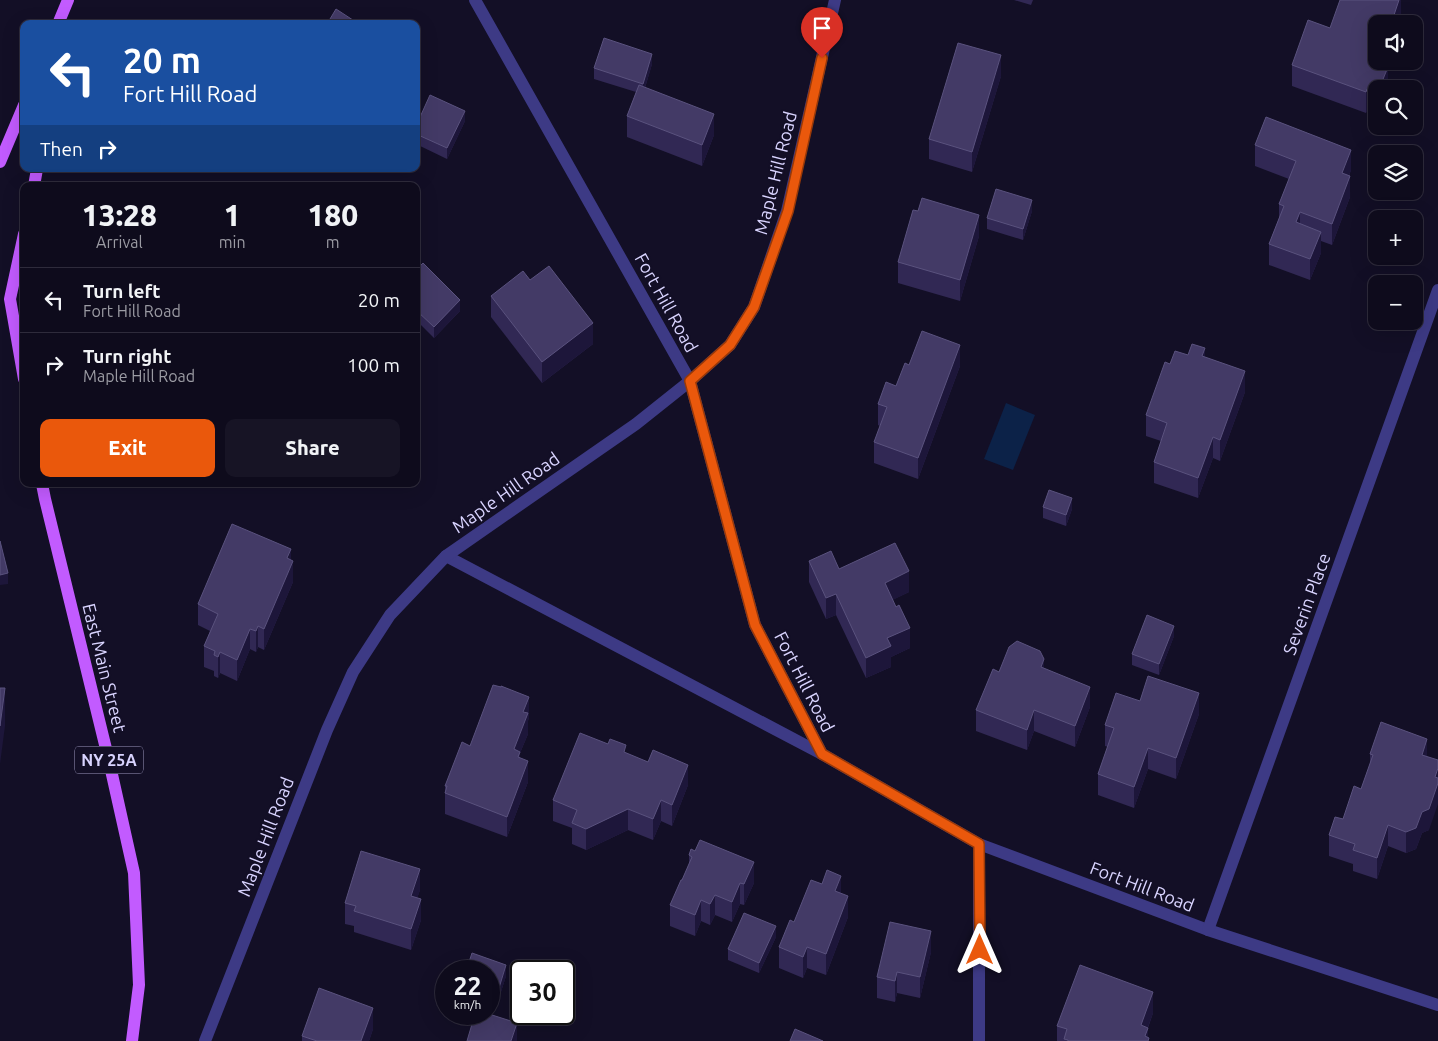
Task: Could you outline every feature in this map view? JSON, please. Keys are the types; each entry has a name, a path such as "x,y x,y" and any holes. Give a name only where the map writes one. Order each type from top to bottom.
{"main road":[{"path":"60,20 68,0"},
{"path":"69,20 73,0"},
{"path":"0,162 20,114"},
{"path":"20,247 5,298 20,362"},
{"name":"East Main Street","path":"43,487 110,762 134,873 138,985 132,1041"}],"street":[{"name":"Fort Hill Road","path":"475,0 690,381 755,625 822,754"},
{"name":"Maple Hill Road","path":"205,1041 327,730 353,672 390,615 446,556 636,424 690,381 730,345 754,307 788,211 835,0"},
{"name":"Severin Place","path":"1208,930 1438,290"},
{"name":"Fort Hill Road","path":"446,556 822,754 979,844 1208,930 1438,1005"},
{"path":"979,844 979,1041"}],"water":[{"path":"1006,403 1035,415 1013,470 984,459"}],"building":[{"path":"1340,0 1399,0 1394,15 1368,15 1368,70 1387,70 1383,80 1368,80 1368,89 1366,92 1292,65 1308,20 1330,28"},
{"path":"336,9 353,20 329,20"},
{"path":"604,38 652,54 643,84 594,68"},
{"path":"958,43 1001,55 972,152 929,139"},
{"path":"639,85 714,114 702,145 627,116"},
{"path":"430,95 465,111 447,148 420,136 420,117"},
{"path":"1266,117 1351,150 1342,173 1350,176 1332,224 1300,212 1296,222 1321,232 1310,259 1269,244 1284,206 1279,204 1296,161 1255,145"},
{"path":"996,189 1032,200 1023,229 987,218"},
{"path":"922,198 979,215 960,280 898,262 913,210 918,211"},
{"path":"423,263 460,300 434,327 420,314 420,266"},
{"path":"549,266 593,323 542,362 491,296 523,271 530,280"},
{"path":"922,331 960,345 918,458 874,442 887,407 878,404 886,382 896,386 905,363 909,365"},
{"path":"1192,344 1205,348 1202,356 1245,371 1220,440 1213,437 1198,478 1154,462 1167,423 1146,415 1165,362 1170,364 1175,351 1188,355"},
{"path":"1049,490 1072,498 1066,515 1043,507"},
{"path":"232,524 291,549 287,558 293,561 264,629 258,626 256,631 250,629 237,660 220,652 218,657 214,655 215,651 204,646 218,614 198,604"},
{"path":"0,541 8,573 0,575"},
{"path":"895,543 909,571 885,583 896,607 899,605 910,628 887,638 891,646 866,658 836,594 826,598 809,561 831,551 839,569"},
{"path":"1147,615 1174,626 1159,664 1132,654"},
{"path":"1017,641 1040,651 1044,659 1041,667 1090,687 1075,726 1034,710 1027,730 976,710 993,669 999,672 1009,647"},
{"path":"1148,676 1199,693 1176,758 1148,748 1134,787 1098,774 1114,728 1105,725 1116,693 1140,701"},
{"path":"493,685 501,686 529,697 523,712 528,713 514,749 520,752 518,757 528,761 507,817 445,793 447,786 445,786 462,742 470,746"},
{"path":"0,688 5,688 0,726"},
{"path":"1381,722 1427,739 1422,755 1438,760 1435,777 1438,778 1438,783 1429,809 1422,812 1416,828 1406,832 1388,825 1377,858 1353,850 1355,844 1329,835 1335,817 1343,819 1354,786 1361,789 1373,755 1370,754"},
{"path":"580,733 608,744 610,739 626,745 624,752 648,762 653,750 688,765 672,805 661,800 653,819 628,809 586,829 572,823 577,810 553,800"},
{"path":"700,840 754,862 744,884 740,883 732,902 715,895 710,904 701,900 695,915 670,905 692,857 689,855 691,849 695,851"},
{"path":"361,851 420,869 411,896 421,899 411,929 354,911 356,906 345,903"},
{"path":"827,870 841,876 835,891 848,896 826,954 807,947 803,957 779,947 790,920 794,922 811,880 822,884"},
{"path":"744,913 776,926 759,963 728,949"},
{"path":"890,922 931,931 920,977 897,972 895,981 877,977"},
{"path":"472,953 492,960 470,960"},
{"path":"500,963 506,965 500,985"},
{"path":"1080,965 1153,992 1141,1025 1148,1028 1145,1036 1149,1038 1148,1041 1068,1041 1064,1039 1067,1029 1057,1026"},
{"path":"319,988 373,1008 361,1041 317,1041 302,1036"},
{"path":"500,1018 510,1021 510,1025 516,1025 511,1041 467,1041 472,1025 500,1025"},
{"path":"795,1029 823,1041 790,1041"}],"route":[{"path":"822,58 788,211 754,307 730,345 690,381 755,625 822,754 979,844 980,950"}]}
